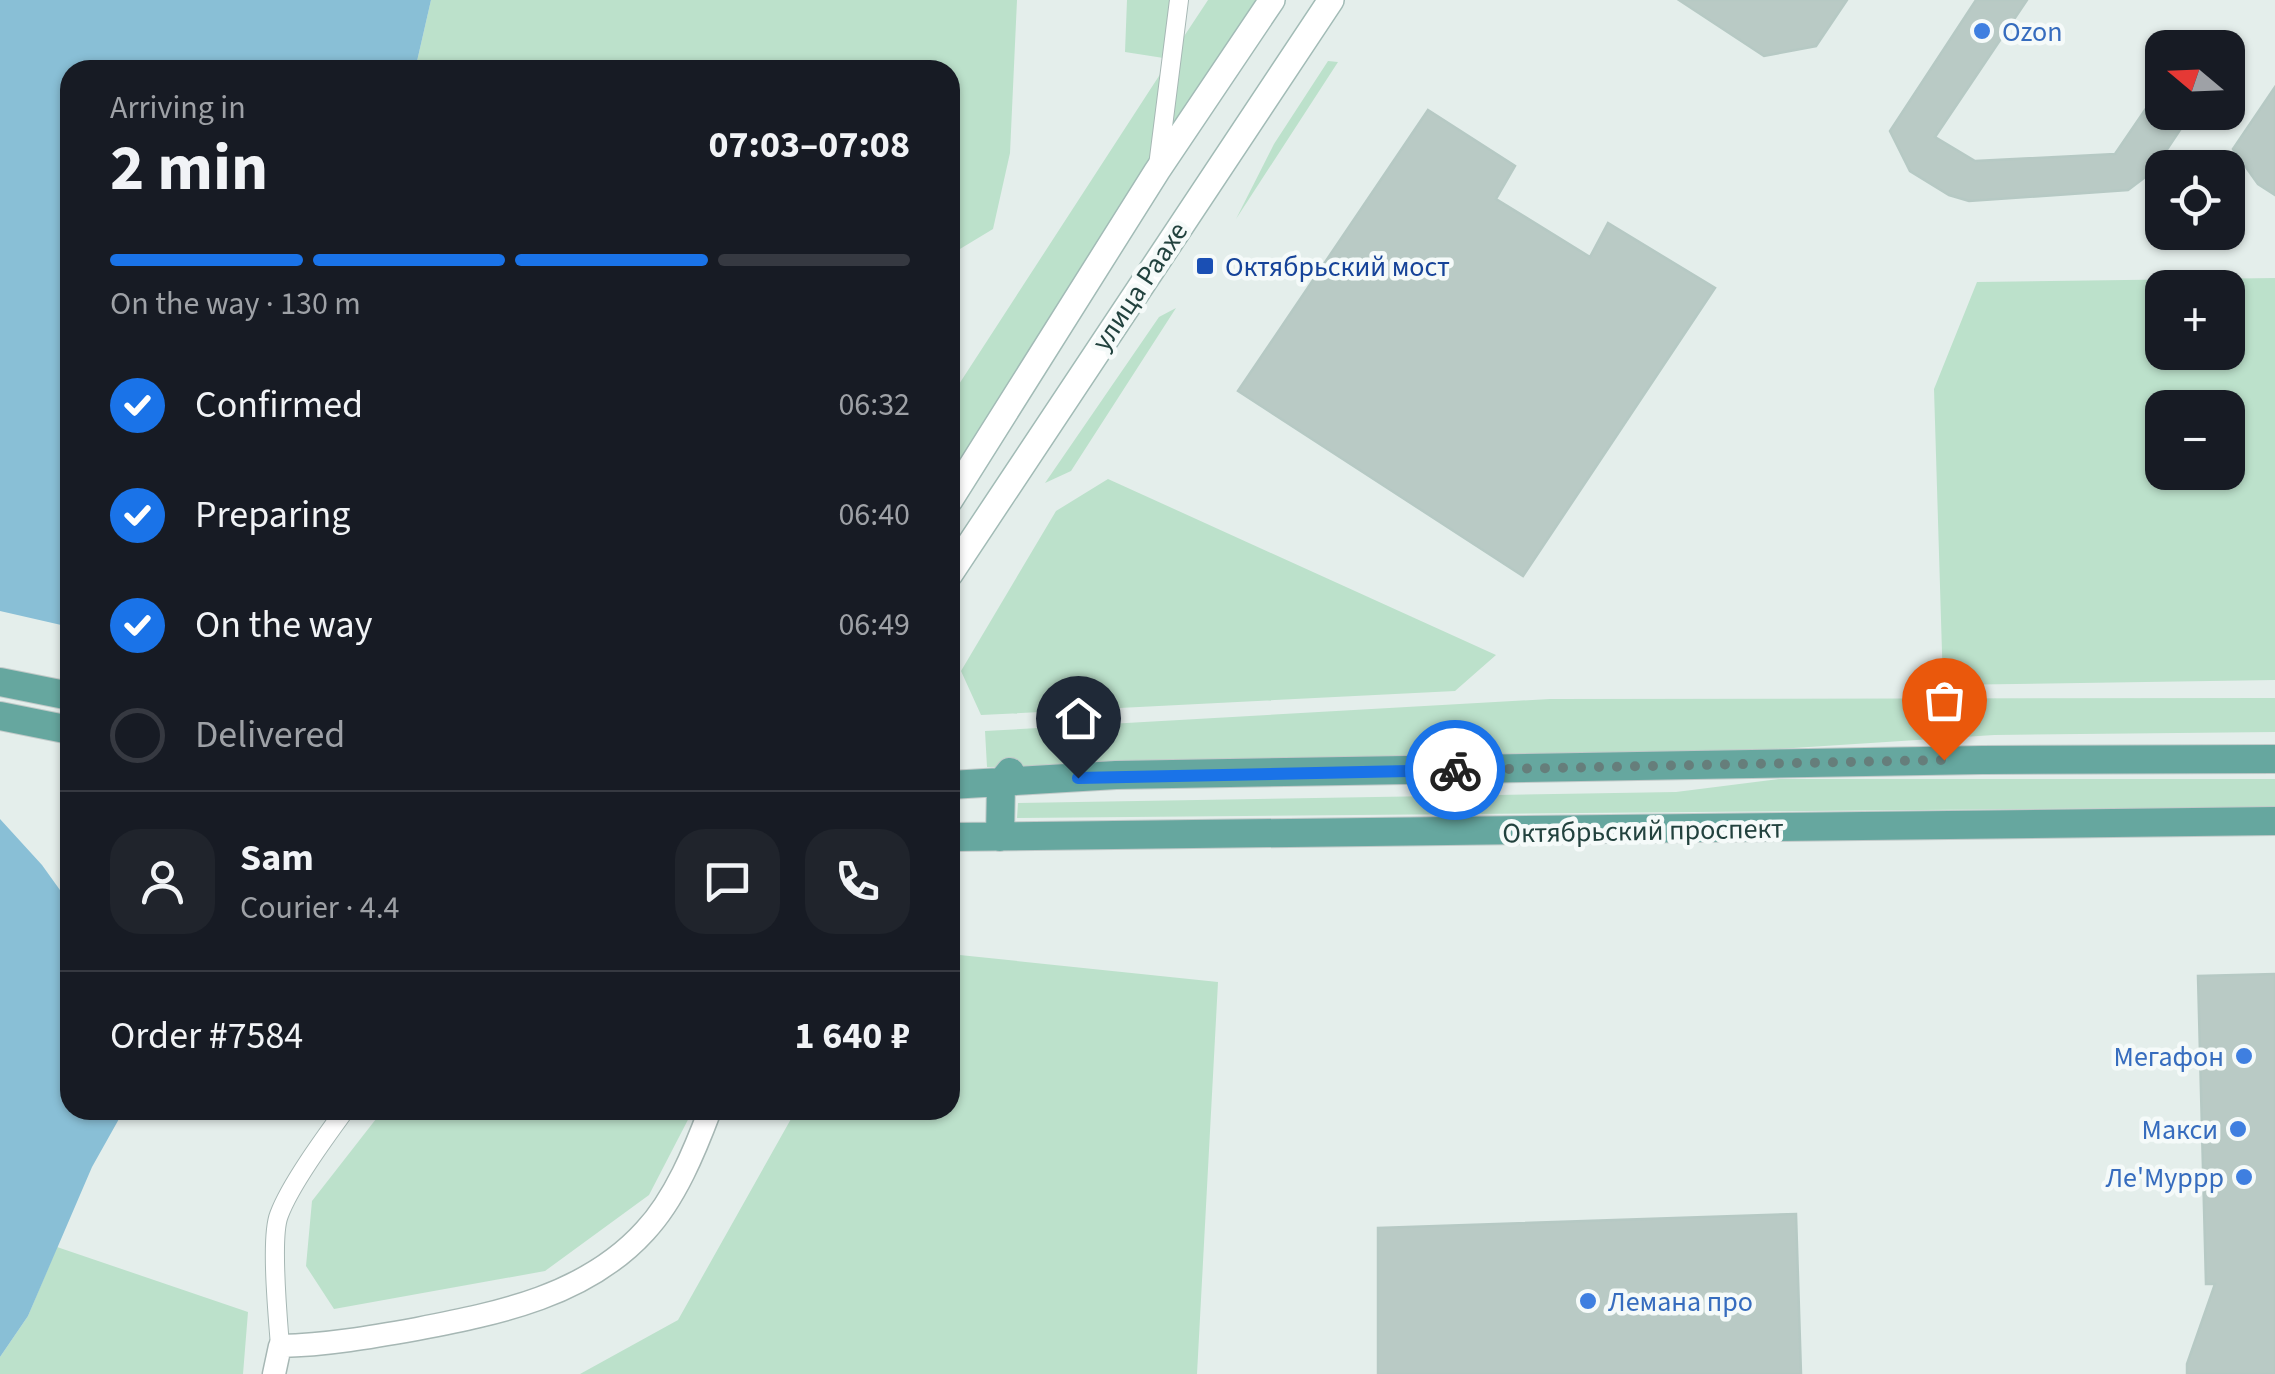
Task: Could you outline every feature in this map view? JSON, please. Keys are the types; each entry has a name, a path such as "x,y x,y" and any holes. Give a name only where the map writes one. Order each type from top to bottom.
{"main road":[{"name":"улица Раахе","path":"960,484 1158,171 1272,0"},
{"name":"улица Раахе","path":"960,557 1331,0"},
{"path":"0,682 60,694"},
{"path":"0,716 60,728"},
{"path":"960,785 990,784 1020,765 1166,758 1184,758 1210,774 1982,760 2275,759"},
{"path":"960,776 990,784"},
{"path":"990,784 1000,837"},
{"name":"Октябрьский проспект","path":"960,837 2275,821"}],"street":[{"path":"1158,171 1179,0"},
{"path":"274,1374 280,1346 276,1298 278,1217 338,1120"},
{"path":"280,1346 316,1346 504,1312 609,1266 648,1229 677,1184 706,1120"}],"green space":[{"path":"431,0 1017,0 1010,153 993,229 960,249 960,60 417,60"},
{"path":"1127,0 1179,0 1171,56 1208,0 1272,0 960,484 960,383 1170,59 1125,52"},
{"path":"1328,61 1338,62 1236,219 1274,144"},
{"path":"2245,278 2275,278 2275,680 1943,685 1934,389 1977,282 2145,280 2145,370 2245,370"},
{"path":"1176,308 1071,471 1045,483 1159,317"},
{"path":"1108,479 1496,655 1455,691 981,715 961,671 1056,511"},
{"path":"2275,698 2275,732 1994,735 1605,760 987,767 985,731 1550,699"},
{"path":"1779,779 2275,779 2275,807 1017,818 1018,803 1676,792"},
{"path":"960,955 1218,982 1197,1374 580,1374 678,1320 790,1120 960,1120"},
{"path":"375,1120 688,1120 649,1195 545,1271 334,1309 306,1266 312,1201"},
{"path":"57,1247 248,1312 243,1374 0,1374 0,1357 28,1316"}],"water":[{"path":"0,0 431,0 417,60 60,60 60,625 0,611"},
{"path":"0,819 60,890 60,1120 118,1120 92,1167 28,1316 0,1357"}],"building":[{"path":"1679,0 1847,0 1816,46 1764,56"},
{"path":"1976,0 2027,0 1935,137 1975,161 2115,154 2145,110 2145,130 2180,130 2167,150 2145,150 2145,177 2128,190 1969,201 1949,195 1910,171 1890,131"},
{"path":"2275,87 2275,195 2258,184 2245,166 2245,150 2233,149"},
{"path":"1428,110 1515,166 1496,199 1590,257 1608,223 1715,288 1523,576 1238,391"},
{"name":"Макси","path":"2275,974 2275,1374 2187,1374 2215,1284 2206,1284 2198,976"},
{"name":"Лемана про","path":"1796,1214 1801,1374 1378,1374 1378,1228"}],"way so far":[{"path":"1455,770 1944,760"}],"place":[{"name":"Ozon","path":"1982,31"},
{"name":"Октябрьский мост","path":"1205,266"},
{"name":"Мегафон","path":"2244,1056"},
{"name":"Макси","path":"2238,1129"},
{"name":"Ле'Муррр","path":"2244,1177"},
{"name":"Лемана про","path":"1588,1301"}],"route":[{"path":"1078,778 1455,770"}]}
